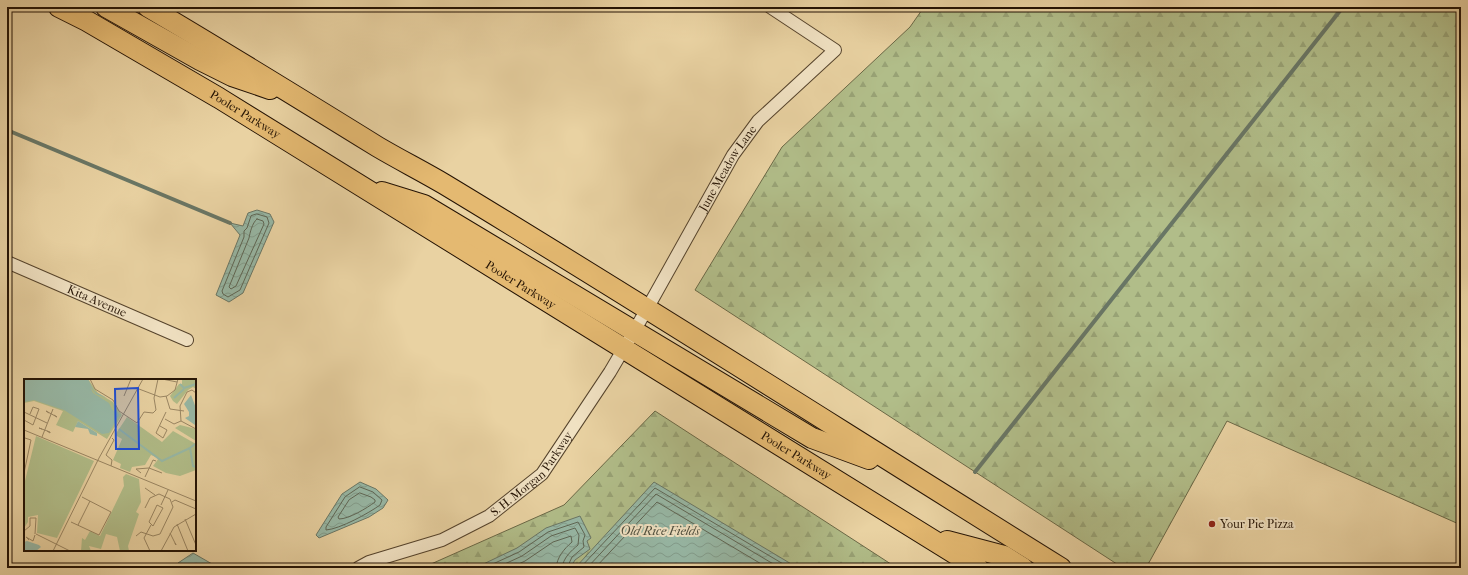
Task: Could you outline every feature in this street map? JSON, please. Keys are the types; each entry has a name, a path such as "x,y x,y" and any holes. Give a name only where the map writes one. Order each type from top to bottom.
{"main road":[{"name":"Pooler Parkway","path":"59,7 87,21 219,98 357,185 978,568"},
{"path":"106,7 226,73 306,102"},
{"path":"148,7 647,309 1061,568"},
{"path":"357,185 424,205 812,438 908,473"},
{"path":"926,536 1004,556 1023,568"}],"street":[{"name":"June Meadow Lane","path":"647,309 733,155 746,136 758,121 834,50 770,7"},
{"name":"Kita Avenue","path":"7,262 187,340"},
{"name":"S. H. Morgan Parkway","path":"358,568 369,562 442,540 489,516 542,474 610,372 647,309"}],"green space":[{"path":"924,7 1461,7 1461,525 1227,421 1146,568 1123,568 695,290 782,147 910,27"},
{"path":"655,411 897,568 422,568 564,505"}],"water":[{"path":"257,210 270,214 274,222 243,293 229,302 216,295 240,235 230,223 243,226 248,213"},
{"path":"360,482 376,489 388,500 383,508 369,517 319,538 316,535 342,494"},
{"name":"Old Rice Fields","path":"654,482 798,568 575,568"},
{"path":"580,516 591,538 587,541 590,549 575,560 570,568 475,568 517,548 546,528"},
{"path":"193,553 219,568 175,568 178,563"}],"waterway":[{"path":"975,472 1343,7"},
{"path":"7,130 230,223"}],"place":[{"name":"Your Pie Pizza","path":"1212,524"}]}
